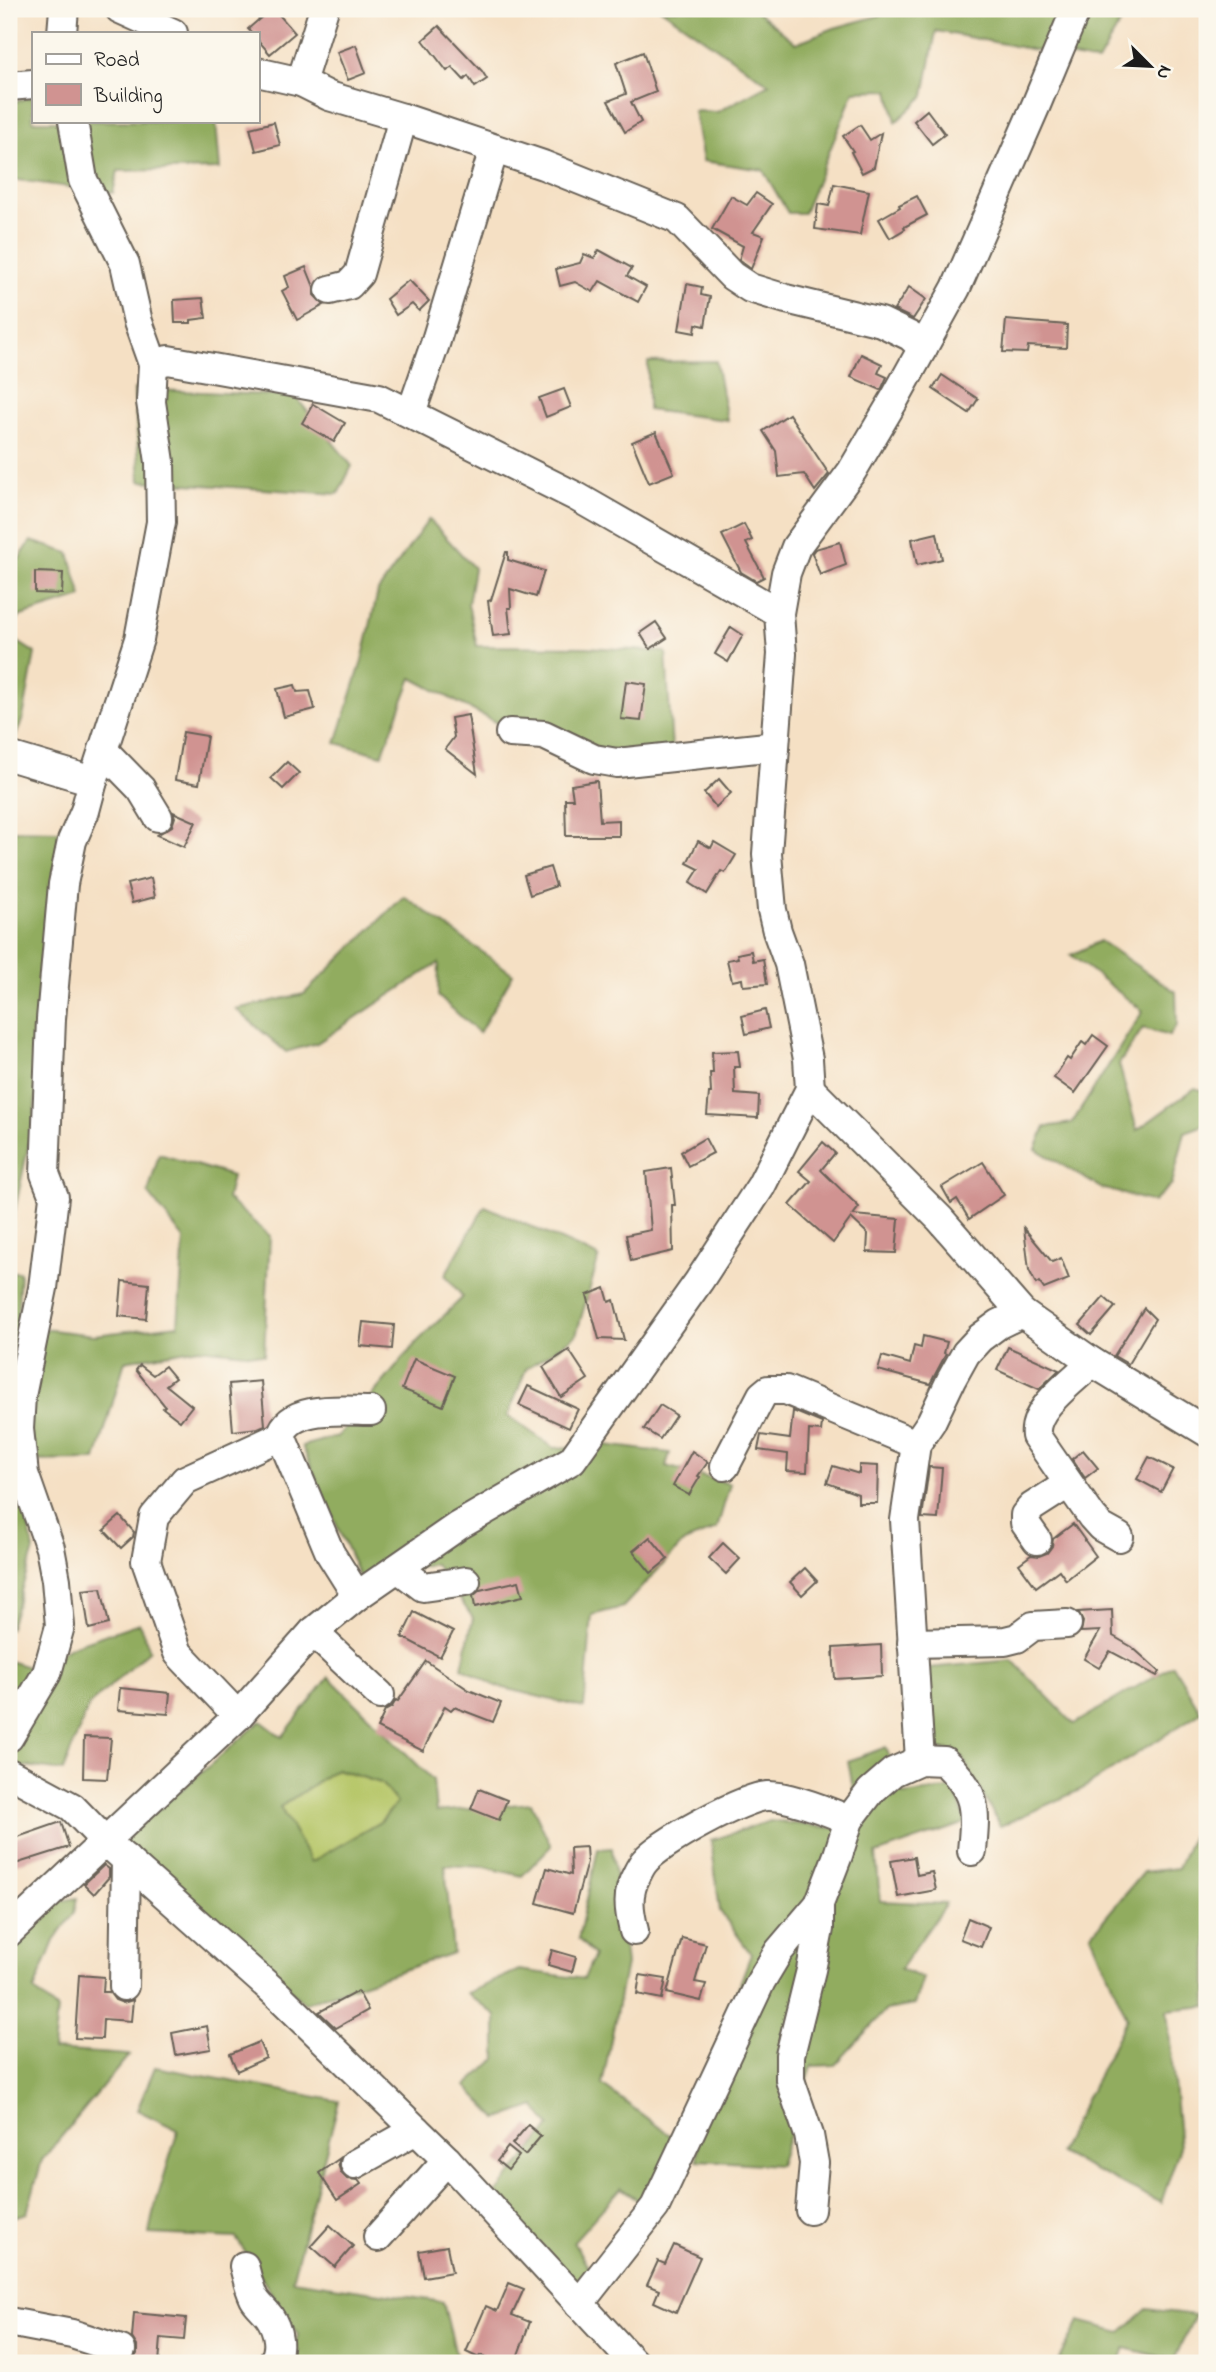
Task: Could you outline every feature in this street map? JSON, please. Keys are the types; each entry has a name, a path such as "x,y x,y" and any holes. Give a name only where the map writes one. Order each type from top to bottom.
{"street":[{"path":"62,32 64,9"},
{"path":"120,9 171,32"},
{"path":"301,82 324,9"},
{"path":"9,1932 238,1716 313,1632 357,1596 458,1526 572,1460 699,1281 761,1186 810,1089 789,964 772,910 767,854 782,654 779,613 786,573 796,547 852,471 956,288 1076,9"},
{"path":"259,72 301,82 329,96 494,149 677,219 732,276 750,288 881,322 898,328 923,348"},
{"path":"9,86 32,84"},
{"path":"330,290 349,285 359,274 403,118"},
{"path":"9,1737 47,1673 60,1626 50,1548 24,1474 19,1429 21,1396 43,1289 54,1197 45,1174 51,1019 63,884 72,841 85,811 139,639 160,522 160,462 151,402 153,365 138,322 125,264 83,180 73,122"},
{"path":"411,413 435,344 494,149"},
{"path":"153,365 168,360 379,398 577,496 779,613"},
{"path":"510,733 544,734 594,759 617,763 775,746"},
{"path":"103,750 141,789 158,817"},
{"path":"9,756 93,781"},
{"path":"810,1089 940,1219 1021,1313 1092,1362 1207,1432"},
{"path":"920,1760 905,1520 916,1444 931,1422 967,1353 980,1338 1021,1313"},
{"path":"1092,1362 1046,1405 1034,1427 1036,1436 1092,1517 1101,1527 1119,1537"},
{"path":"725,1466 762,1395 768,1390 786,1390 800,1395 916,1444"},
{"path":"357,1596 330,1552 281,1436 284,1427 297,1416 327,1411 371,1411"},
{"path":"238,1716 178,1653 146,1560 154,1517 185,1480 281,1436"},
{"path":"1037,1540 1026,1523 1025,1515 1032,1507 1069,1484"},
{"path":"398,1568 423,1587 466,1581"},
{"path":"912,1643 1005,1641 1017,1638 1033,1626 1067,1624"},
{"path":"313,1632 380,1695"},
{"path":"579,2304 655,2207 761,1981 779,1951 818,1903 849,1820 871,1791 893,1772 920,1760 944,1761 962,1777 972,1796 975,1824 972,1851"},
{"path":"9,1773 72,1807 104,1840 279,1996 447,2160 635,2363"},
{"path":"634,1931 628,1904 635,1877 646,1859 688,1831 734,1806 767,1796 800,1803 849,1820"},
{"path":"124,1986 126,1859"},
{"path":"810,2210 814,2163 790,2080 790,2055 816,1943 818,1903"},
{"path":"355,2164 416,2130"},
{"path":"378,2237 447,2160"},
{"path":"244,2266 252,2294 269,2316 277,2333 277,2357 272,2363"},
{"path":"9,2322 72,2334 121,2350"}],"green space":[{"path":"661,9 754,9 796,43 834,28 885,14 889,9 1107,9 1120,23 1098,62 936,31 924,96 896,122 889,90 854,91 804,213 788,213 763,170 703,161 694,111 717,112 769,84"},
{"path":"32,96 32,122 216,122 220,169 118,171 113,193 9,179 9,104"},
{"path":"716,361 727,420 648,410 648,362"},
{"path":"134,389 295,396 352,466 338,494 140,481"},
{"path":"429,519 474,568 468,604 477,646 586,647 666,652 673,765 512,731 412,678 382,755 336,743 362,661 378,591"},
{"path":"31,541 69,553 82,597 21,616 9,629 9,574"},
{"path":"9,636 35,653 23,718 9,754"},
{"path":"9,830 59,831 34,1118 12,1225 9,1224"},
{"path":"404,896 513,974 479,1033 438,996 439,963 317,1043 286,1052 236,1009 304,994"},
{"path":"1100,941 1176,992 1177,1025 1169,1036 1143,1028 1119,1064 1137,1130 1195,1088 1207,1092 1207,1124 1185,1132 1172,1184 1153,1202 1101,1188 1036,1149 1045,1127 1072,1123 1143,1011 1071,955"},
{"path":"159,1154 232,1176 227,1199 270,1236 264,1355 199,1348 125,1361 96,1460 13,1461 34,1550 9,1630 9,1272 20,1272 17,1326 94,1335 178,1325 184,1239 148,1193"},
{"path":"485,1206 599,1257 576,1335 526,1369 508,1416 554,1448 606,1445 670,1453 666,1466 730,1484 717,1529 684,1542 623,1607 592,1615 584,1708 496,1686 462,1667 473,1618 435,1564 361,1581 302,1446 338,1436 417,1342 463,1297 445,1275"},
{"path":"139,1623 150,1650 89,1705 63,1771 25,1766 9,1786 9,1661 34,1669 72,1646"},
{"path":"1012,1660 1074,1724 1173,1665 1201,1712 1082,1789 1000,1826 962,1757 930,1746 928,1668"},
{"path":"329,1677 433,1780 436,1812 531,1803 551,1846 522,1876 485,1867 445,1865 453,1953 305,2003 122,1841 261,1721 282,1737","holes":["336,1769 381,1783 397,1803 380,1822 311,1862 280,1807"]},
{"path":"886,1747 903,1795 954,1788 966,1823 876,1854 880,1901 946,1904 900,1969 923,1978 914,2005 886,2010 835,2065 812,2066 779,2165 697,2160 701,2088 751,1954 720,1911 711,1840 770,1821 861,1831 848,1761"},
{"path":"336,1769 381,1783 397,1803 380,1822 311,1863 280,1807"},
{"path":"1192,1836 1207,1837 1207,2006 1167,2010 1180,2147 1161,2203 1059,2153 1127,2018 1091,1935 1143,1872 1178,1868"},
{"path":"612,1848 626,1964 602,2085 678,2141 642,2202 621,2188 573,2242 602,2288 594,2300 494,2196 550,2126 535,2106 498,2119 466,2086 496,2059 496,2016 467,1993 519,1970 584,1979 594,1955 578,1939 598,1849"},
{"path":"77,1898 74,1913 54,1941 34,1990 57,2010 53,2050 129,2055 42,2160 27,2213 9,2218 9,1901 11,1910"},
{"path":"155,2067 339,2101 292,2280 443,2302 458,2363 289,2363 298,2335 236,2238 149,2234 178,2130 137,2110"},
{"path":"1147,2309 1195,2315 1174,2360 1125,2348 1119,2363 1058,2363 1079,2321 1121,2332"}],"building":[{"path":"274,9 295,33 270,54 259,41 259,32 251,32 248,29"},
{"path":"439,26 487,79 475,87 468,76 464,80 452,67 447,71 423,40"},
{"path":"356,45 366,73 348,80 337,52"},
{"path":"643,52 656,92 631,102 641,122 625,132 608,101 626,94 616,63"},
{"path":"927,110 945,134 932,144 914,121"},
{"path":"274,122 280,145 256,151 250,128"},
{"path":"860,125 870,140 881,133 874,167 862,173 843,136"},
{"path":"834,184 869,191 860,235 815,229 818,204 829,206"},
{"path":"756,193 772,204 753,232 764,236 751,269 739,260 743,246 712,229 731,196 747,205"},
{"path":"917,196 927,215 890,238 879,219"},
{"path":"599,250 632,268 627,276 646,287 638,302 600,281 593,292 575,282 560,286 556,269 580,263 584,254 594,258"},
{"path":"306,267 314,287 314,295 324,305 297,320 282,291 289,287 285,276"},
{"path":"409,280 429,301 419,311 412,304 396,315 386,299"},
{"path":"687,284 702,287 701,295 710,297 705,326 696,324 695,333 679,330"},
{"path":"909,287 926,299 913,319 894,310"},
{"path":"203,298 206,318 191,320 191,323 175,323 174,300"},
{"path":"1006,320 1067,325 1066,348 1028,346 1027,353 1003,352"},
{"path":"861,354 882,364 878,373 887,377 881,390 851,377"},
{"path":"942,375 978,399 969,413 933,389"},
{"path":"564,389 571,407 546,417 539,398"},
{"path":"313,404 345,423 334,442 302,423"},
{"path":"789,414 829,474 815,491 804,474 779,477 776,451 763,431"},
{"path":"656,432 674,473 649,483 632,442"},
{"path":"744,524 752,540 746,543 764,577 756,581 741,572 722,535"},
{"path":"937,533 942,559 917,565 912,539"},
{"path":"840,542 846,565 820,575 812,553 815,549"},
{"path":"506,552 508,560 544,571 536,597 510,589 511,608 508,608 511,634 493,636 488,601 491,600"},
{"path":"35,572 63,573 62,594 35,593"},
{"path":"656,622 667,638 650,649 640,633"},
{"path":"731,627 743,635 728,662 715,654"},
{"path":"626,681 646,684 641,721 621,719"},
{"path":"295,685 297,692 310,691 315,709 284,717 277,689"},
{"path":"468,715 477,774 445,749 454,737 451,718"},
{"path":"183,732 207,736 199,784 175,780"},
{"path":"287,762 299,773 283,789 271,778"},
{"path":"719,779 731,793 716,807 704,793"},
{"path":"597,781 600,821 619,820 619,836 566,836 565,799 573,799 571,785"},
{"path":"173,812 196,822 184,847 157,835 172,826 175,817"},
{"path":"698,841 711,848 714,842 736,855 725,873 721,871 707,894 690,883 699,869 687,863"},
{"path":"550,867 556,886 530,895 524,875"},
{"path":"151,878 155,897 132,903 127,884"},
{"path":"751,951 753,961 763,959 767,984 743,986 742,979 732,981 727,960 738,958 737,954"},
{"path":"765,1010 769,1028 746,1034 742,1016"},
{"path":"1093,1035 1108,1046 1075,1093 1054,1078 1067,1058 1070,1060 1082,1042 1086,1045"},
{"path":"738,1051 740,1067 734,1067 735,1094 759,1096 758,1118 707,1115 711,1093 710,1073 713,1073 712,1052"},
{"path":"705,1138 713,1153 688,1166 681,1152"},
{"path":"823,1142 835,1153 821,1170 859,1207 853,1215 899,1219 896,1253 867,1252 868,1234 851,1218 833,1243 790,1205 811,1181 799,1171"},
{"path":"983,1162 1004,1195 969,1219 957,1199 951,1203 942,1187"},
{"path":"671,1168 675,1205 672,1205 673,1251 631,1261 626,1235 651,1230 646,1172"},
{"path":"1024,1228 1052,1262 1061,1258 1069,1279 1044,1289 1039,1282 1036,1284 1029,1270"},
{"path":"122,1281 149,1284 146,1319 119,1316"},
{"path":"605,1288 609,1302 614,1300 624,1340 599,1339 587,1295"},
{"path":"1104,1297 1115,1307 1091,1335 1080,1325"},
{"path":"1144,1308 1155,1319 1128,1364 1114,1356"},
{"path":"363,1322 394,1325 392,1349 360,1346"},
{"path":"923,1336 947,1342 946,1354 930,1384 878,1370 882,1356 910,1364 914,1346 921,1348"},
{"path":"1008,1347 1059,1370 1039,1389 997,1370"},
{"path":"569,1350 588,1379 561,1397 543,1367"},
{"path":"414,1359 455,1376 443,1406 402,1389"},
{"path":"140,1365 153,1375 165,1366 175,1378 166,1385 192,1406 180,1421 163,1408 165,1406 136,1370"},
{"path":"261,1381 265,1425 233,1431 229,1384"},
{"path":"528,1386 578,1409 569,1428 519,1405"},
{"path":"660,1405 676,1415 660,1439 644,1429"},
{"path":"793,1411 822,1423 821,1431 809,1430 807,1472 787,1471 788,1454 758,1450 761,1435 790,1439"},
{"path":"1083,1450 1098,1468 1085,1478 1072,1459"},
{"path":"692,1451 708,1462 689,1495 673,1486"},
{"path":"1149,1457 1173,1469 1161,1492 1137,1479"},
{"path":"859,1465 878,1466 877,1503 858,1503 858,1494 827,1483 833,1466 859,1474"},
{"path":"929,1467 942,1468 938,1519 922,1518"},
{"path":"120,1516 134,1532 133,1537 121,1548 104,1530"},
{"path":"1073,1524 1096,1556 1066,1580 1059,1570 1036,1587 1019,1564 1031,1555 1047,1553 1053,1539"},
{"path":"650,1537 668,1559 651,1573 633,1551"},
{"path":"723,1543 740,1559 726,1574 709,1558"},
{"path":"805,1568 817,1581 802,1595 790,1582"},
{"path":"519,1581 523,1596 475,1607 473,1596 480,1590"},
{"path":"101,1588 109,1624 89,1629 83,1590"},
{"path":"1112,1610 1113,1636 1132,1647 1160,1672 1157,1676 1110,1651 1099,1668 1084,1659 1100,1631 1081,1632 1083,1622 1078,1612"},
{"path":"414,1612 453,1632 440,1657 402,1637"},
{"path":"881,1645 882,1676 835,1679 833,1648"},
{"path":"426,1661 469,1690 501,1703 493,1722 445,1706 423,1751 377,1728 385,1711 398,1701"},
{"path":"120,1688 170,1693 168,1714 118,1710"},
{"path":"84,1737 111,1738 107,1779 83,1778"},
{"path":"479,1789 507,1800 499,1820 471,1809"},
{"path":"61,1822 69,1847 12,1865 9,1840"},
{"path":"586,1847 587,1862 573,1913 537,1903 547,1868 571,1875 570,1848"},
{"path":"914,1857 917,1875 932,1872 936,1890 898,1897 891,1861"},
{"path":"104,1865 109,1869 109,1877 94,1894 84,1884"},
{"path":"968,1918 989,1927 981,1947 960,1939"},
{"path":"682,1938 706,1944 695,1982 706,1984 701,2001 667,1993"},
{"path":"552,1950 576,1957 572,1972 548,1965"},
{"path":"79,1975 104,1977 103,1992 109,1992 115,2000 123,2003 133,2000 131,2021 103,2019 102,2039 75,2038"},
{"path":"640,1975 666,1979 662,1999 637,1994"},
{"path":"358,1991 368,2010 336,2028 319,2012"},
{"path":"207,2026 211,2049 176,2055 172,2033"},
{"path":"259,2042 266,2058 237,2071 230,2054"},
{"path":"528,2125 541,2136 525,2155 512,2144"},
{"path":"508,2147 519,2156 508,2170 497,2161"},
{"path":"340,2158 338,2164 341,2173 347,2179 358,2180 361,2184 337,2200 319,2173"},
{"path":"330,2225 353,2246 335,2267 311,2246"},
{"path":"674,2245 700,2257 676,2312 654,2302 659,2290 647,2285 658,2261 665,2264"},
{"path":"447,2246 452,2272 424,2277 419,2251"},
{"path":"509,2283 524,2289 512,2315 530,2322 515,2363 500,2363 466,2352 486,2306 497,2311"},
{"path":"134,2313 186,2318 184,2340 161,2338 159,2363 131,2363 137,2354 137,2346 132,2338"}]}
